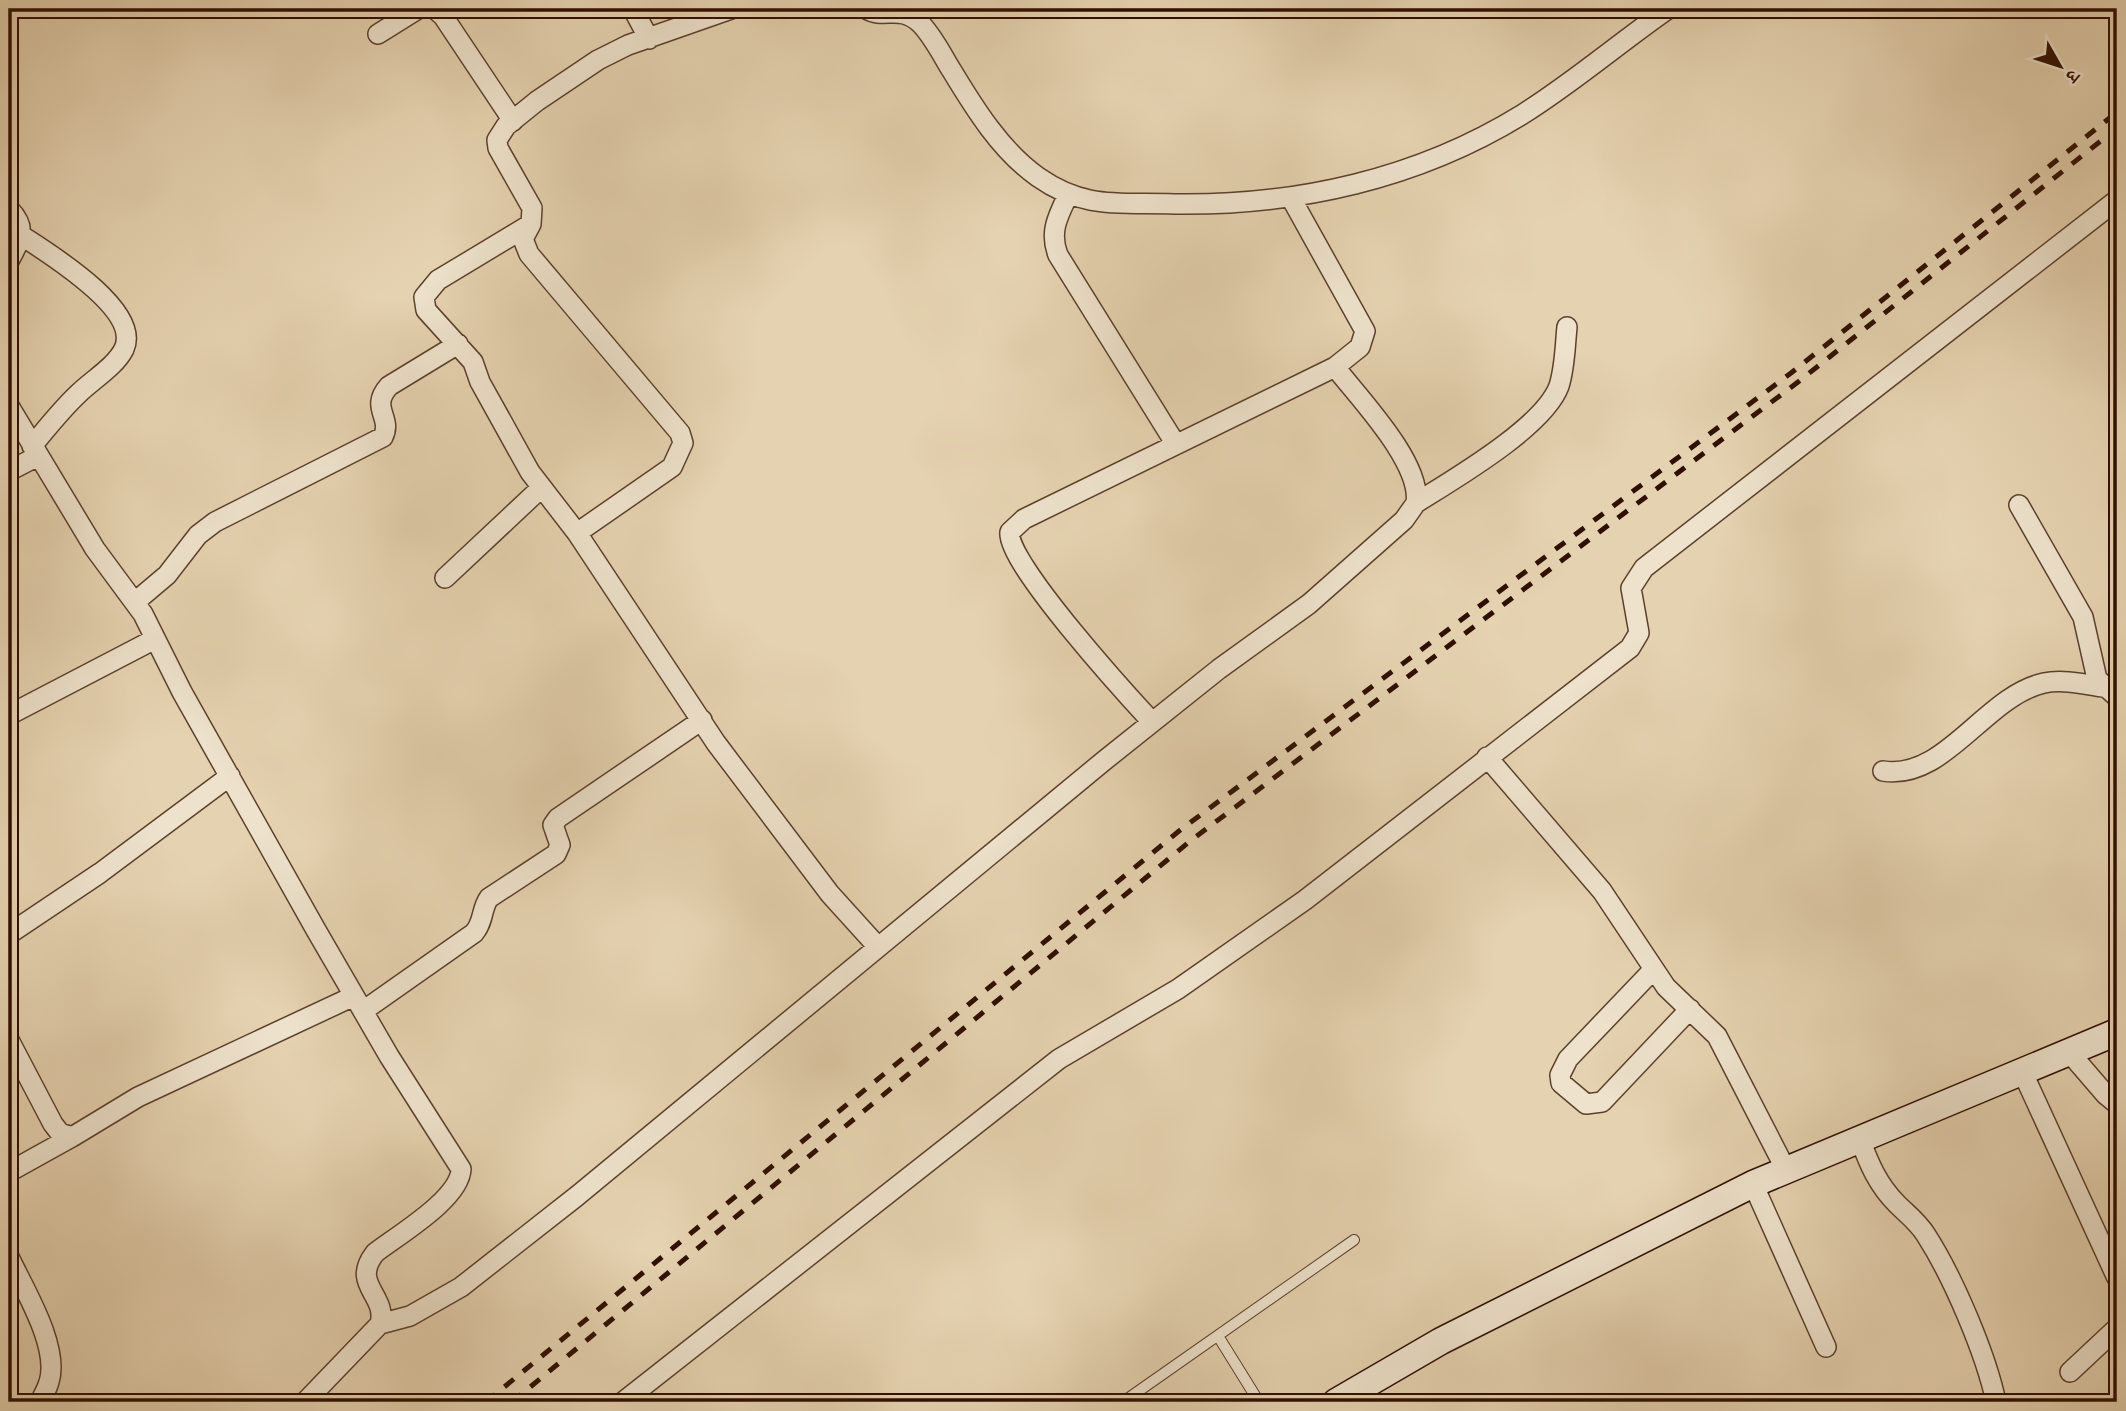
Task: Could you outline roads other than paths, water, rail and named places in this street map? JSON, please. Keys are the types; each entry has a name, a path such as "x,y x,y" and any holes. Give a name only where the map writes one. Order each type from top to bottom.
{"main road":[{"path":"1336,1402 1441,1341 1753,1184 2117,1032"}],"street":[{"path":"378,34 418,9"},
{"path":"435,9 443,16 513,121"},
{"path":"633,9 649,39"},
{"path":"577,533 672,467 683,443 680,433 528,254 523,239 533,217 529,200 498,148 499,134 598,60 628,45 731,9"},
{"path":"866,9 872,12 905,10 926,30 994,135 1035,175 1069,195 1086,202 1226,205 1292,198 1356,186 1485,136 1578,76 1668,9"},
{"path":"1069,195 1054,227 1052,241 1058,255 1175,443"},
{"path":"1152,722 1090,654 1009,538 1010,532 1024,519 1335,367 1360,347 1365,331 1292,198"},
{"path":"623,1402 1059,1059 1178,989 1304,900 1630,648 1639,633 1631,588 1644,568 2117,200"},
{"path":"9,209 22,226 22,236 9,261"},
{"path":"531,224 438,280 427,291 423,303 426,310 474,362 488,398 541,488 577,533 702,720 830,894 878,947"},
{"path":"9,471 35,451 76,396 118,357 126,341 125,328 101,294 80,275 22,236"},
{"path":"380,1324 410,1317 461,1287 577,1196 1219,668 1309,604 1404,520 1416,503 1490,455 1551,402 1563,370 1567,327"},
{"path":"135,603 167,575 198,536 215,522 383,437 386,424 380,406 382,393 388,386 458,344"},
{"path":"1335,367 1384,430 1403,460 1414,481 1416,503"},
{"path":"9,406 95,549 135,603 359,1003 461,1169 460,1179 451,1194 375,1252 368,1262 366,1278 383,1314 380,1324 305,1402"},
{"path":"445,578 541,488"},
{"path":"2019,505 2083,617 2089,635 2093,667 2110,692"},
{"path":"9,715 155,639"},
{"path":"1883,771 1899,774 1922,768 2011,700 2043,683 2110,692"},
{"path":"9,1172 72,1138 138,1097 359,1003 474,933 481,924 483,909 489,898 555,855 560,845 552,825 558,818 702,720"},
{"path":"1487,757 1602,891 1666,987 1724,1045 1786,1170"},
{"path":"9,934 100,873 230,776"},
{"path":"1653,970 1568,1059 1560,1075 1560,1083 1586,1104 1602,1102 1690,1009"},
{"path":"9,1040 53,1124 60,1133 72,1138"},
{"path":"2069,1052 2117,1104"},
{"path":"2022,1071 2117,1278"},
{"path":"1860,1139 1873,1174 1892,1199 1916,1221 1936,1254 1981,1349 1996,1402"},
{"path":"1753,1184 1826,1347"},
{"path":"9,1257 48,1348 50,1381 40,1402"},
{"path":"2070,1372 2117,1328"}],"lane":[{"path":"1122,1402 1354,1240"},
{"path":"1218,1336 1259,1402"}],"railway":[{"path":"486,1402 1179,831 1791,373 2117,112"},
{"path":"512,1402 1189,842 1798,382 2117,128"}]}
